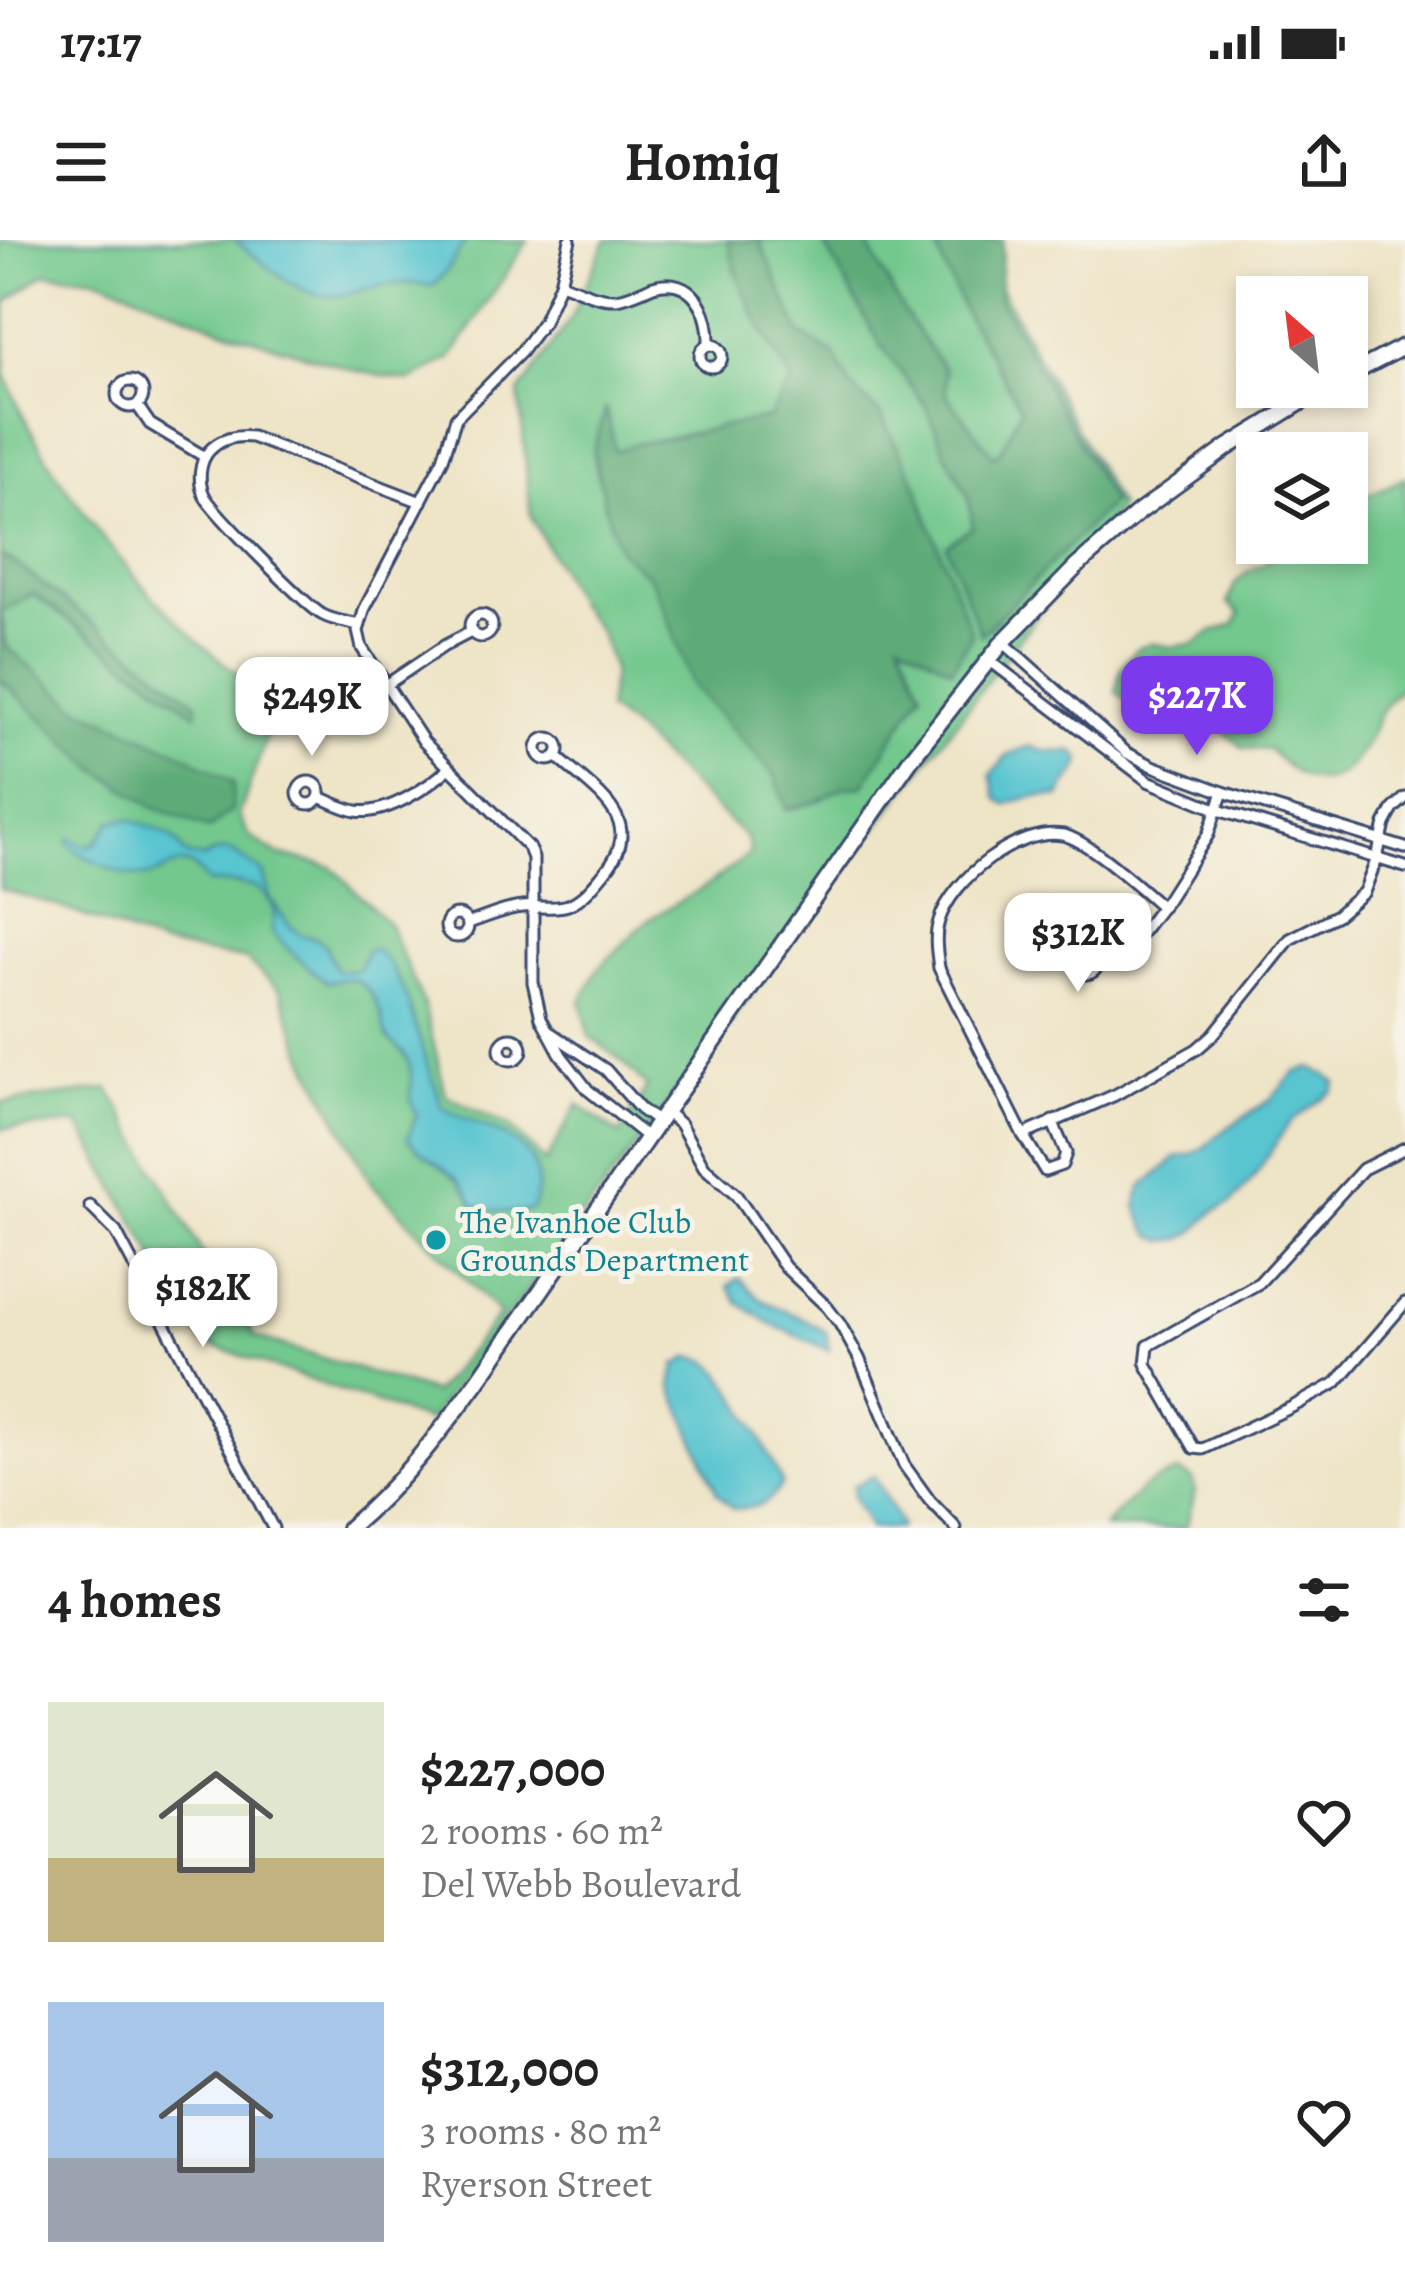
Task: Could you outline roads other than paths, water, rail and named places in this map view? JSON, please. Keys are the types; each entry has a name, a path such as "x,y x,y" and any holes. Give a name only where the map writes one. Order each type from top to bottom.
{"main road":[{"path":"1368,365 1405,346"},
{"path":"350,1528 435,1440 911,758 1003,642 1077,566 1138,513 1228,447 1292,408"}],"street":[{"path":"570,240 560,283 543,322 521,352 456,418 443,459 359,625 362,648 424,742 529,848 536,1003 561,1055 588,1090 647,1138"},
{"path":"560,283 611,299 656,285 684,288 707,316 709,345"},
{"path":"137,405 150,424 205,457"},
{"path":"359,625 319,614 224,520 203,492 200,476 205,457 226,440 252,437 421,502"},
{"path":"386,685 470,632"},
{"path":"1003,642 1127,753 1223,792 1405,848"},
{"path":"989,660 1148,781 1218,810 1405,867"},
{"path":"468,923 497,912 557,907 581,898 611,865 622,843 615,812 556,756"},
{"path":"320,797 371,812 428,787 449,767"},
{"path":"1098,961 1109,962 1126,952 1162,907 1208,835 1223,792"},
{"path":"1023,1135 1115,1095 1197,1049 1220,1030 1290,939 1337,914 1364,892 1385,824 1405,797"},
{"path":"1052,1121 1066,1153 1062,1165 1045,1171 939,968 936,944 944,910 971,872 985,863 1030,836 1061,835 1080,841 1162,907"},
{"path":"547,1029 606,1070 640,1108 680,1124 704,1167 736,1195 785,1267 840,1324 904,1465 956,1528"},
{"path":"520,1044 547,1029"},
{"path":"1405,1148 1363,1169 1259,1282 1148,1346 1146,1364 1194,1448 1203,1449 1336,1383 1405,1304"},
{"path":"90,1206 116,1232 273,1528"}],"water":[{"path":"233,240 466,240 433,286 392,284 335,296 316,294 290,282"},
{"path":"1029,746 1074,752 1081,759 1060,797 1033,797 1007,805 997,798 991,775 1008,755"},
{"path":"130,819 170,836 188,855 204,858 229,851 263,872 270,899 288,924 325,945 336,970 356,971 367,950 375,949 406,997 441,1107 496,1131 526,1151 535,1166 533,1208 504,1212 474,1205 461,1183 408,1138 417,1114 410,1068 386,1035 374,998 352,979 326,982 292,953 272,932 274,913 257,888 208,883 187,864 149,876 130,875 95,861 68,843 70,838 94,845 112,821"},
{"path":"1310,1068 1336,1083 1333,1091 1290,1122 1231,1203 1181,1239 1164,1241 1153,1236 1137,1207 1142,1187 1178,1157 1205,1147 1270,1100 1295,1072"},
{"path":"739,1278 761,1300 826,1332 829,1350 771,1324 739,1303 728,1286"},
{"path":"690,1357 706,1360 717,1369 769,1455 782,1483 762,1504 734,1509 717,1493 672,1386 676,1365"},
{"path":"874,1476 899,1528 869,1528 853,1497 853,1486"}],"place":[{"name":"The Ivanhoe Club Grounds Department","path":"436,1240"}]}
